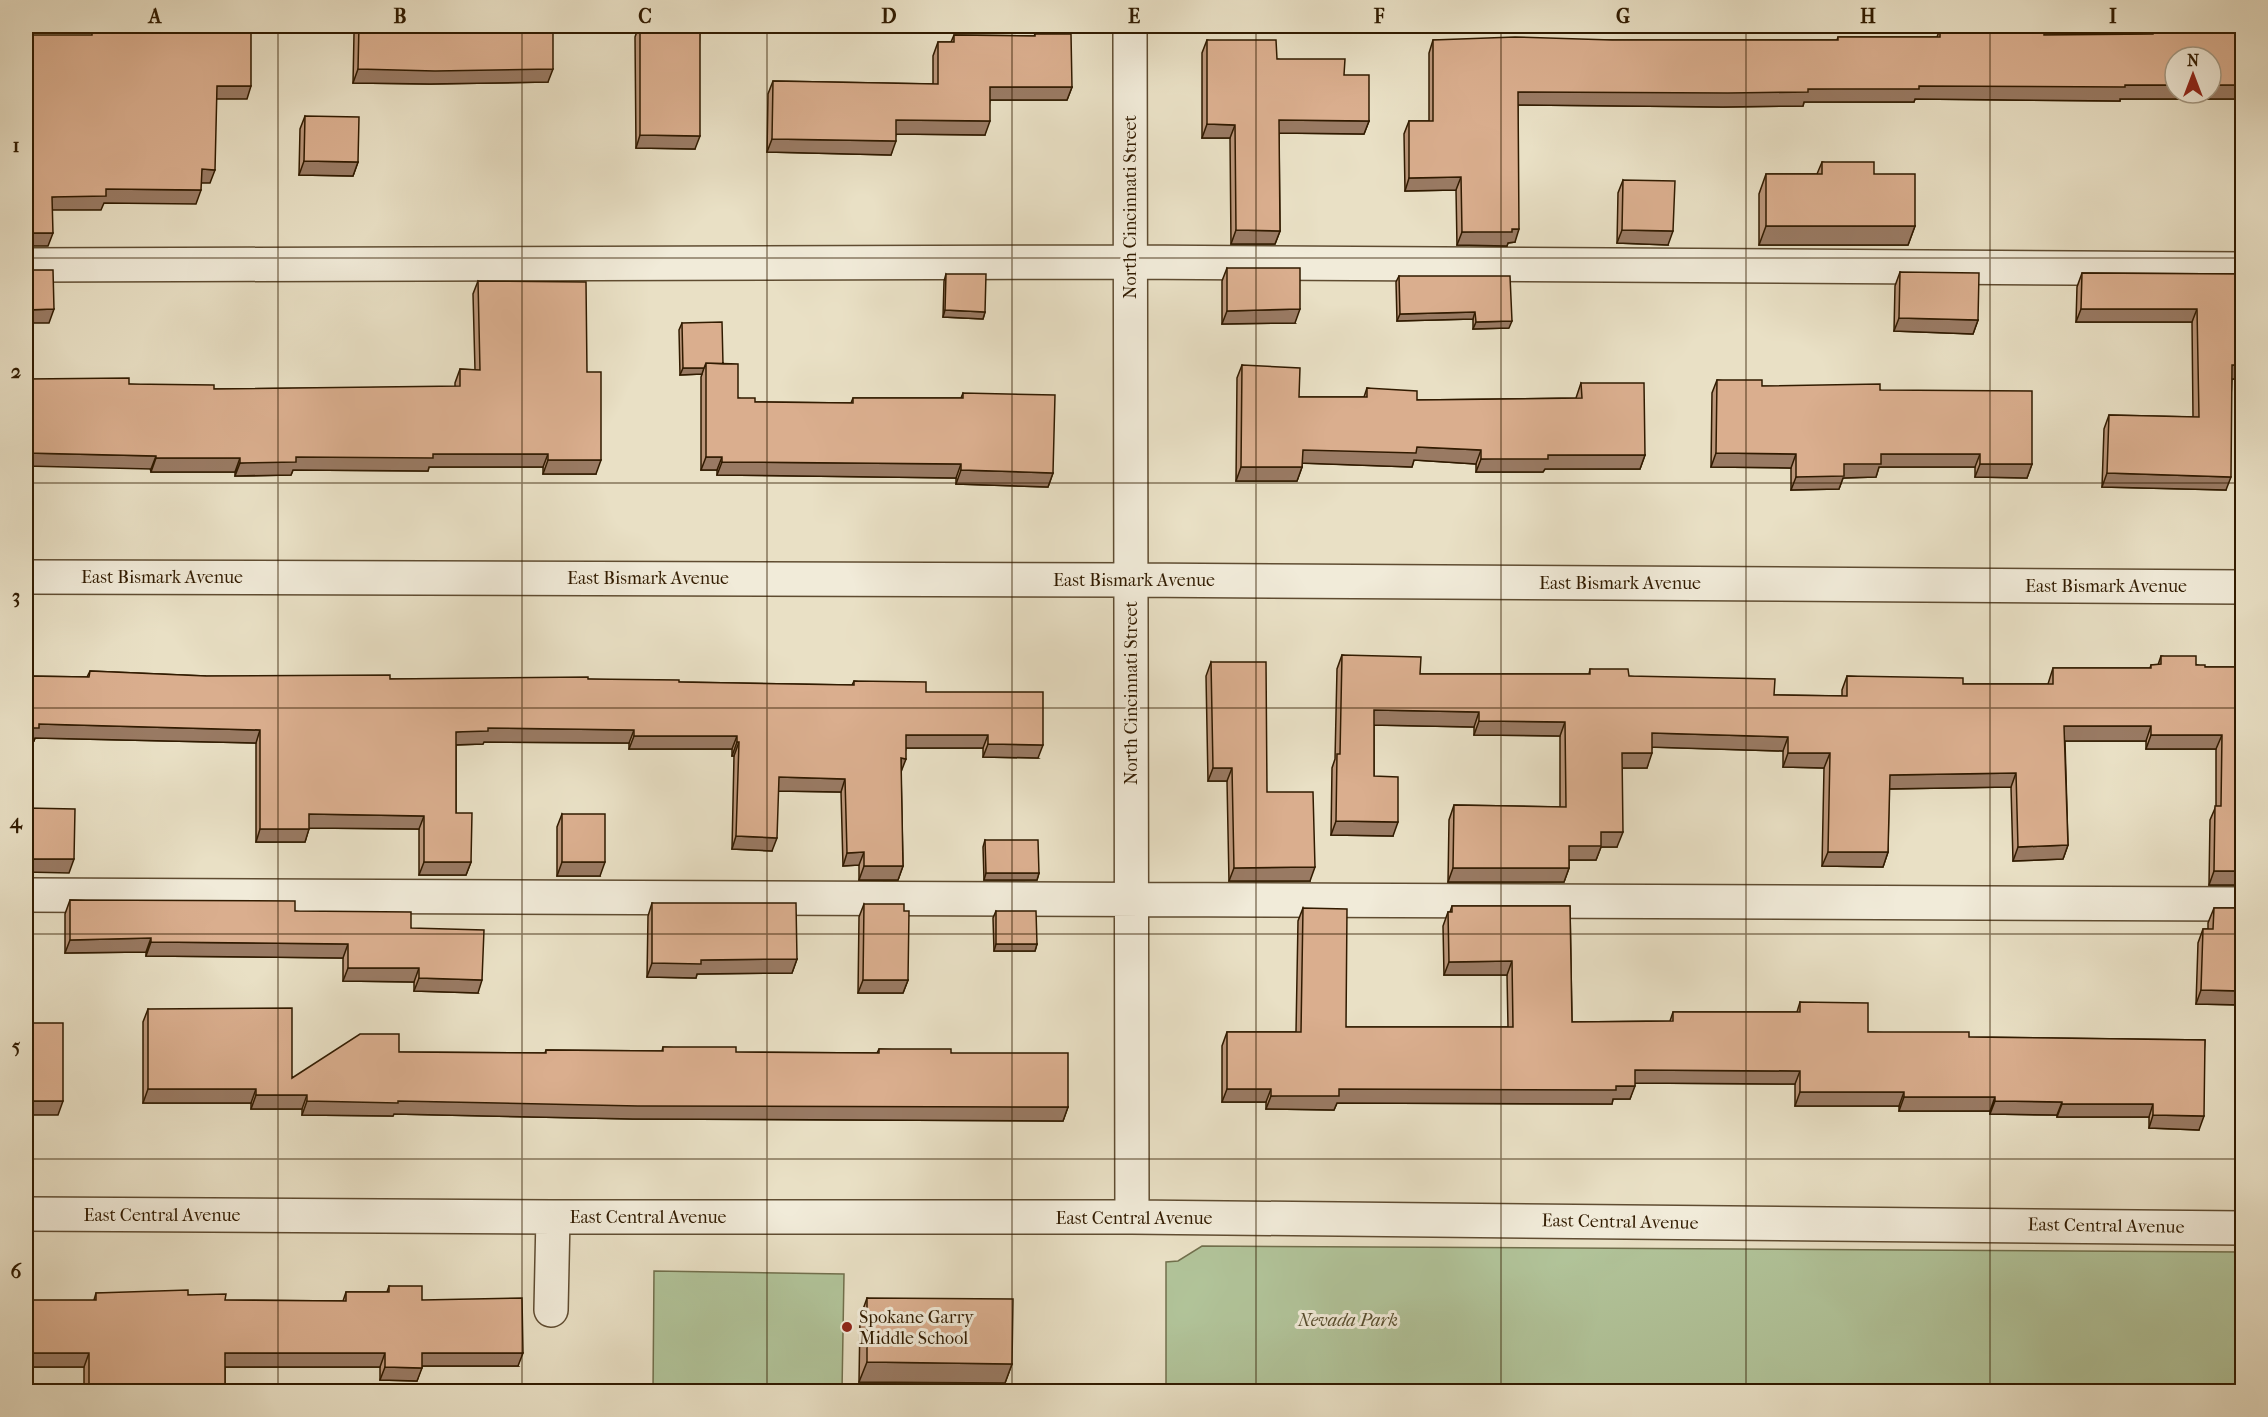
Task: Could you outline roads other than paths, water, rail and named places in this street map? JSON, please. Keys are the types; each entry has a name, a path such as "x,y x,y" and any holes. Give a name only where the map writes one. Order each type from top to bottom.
{"street":[{"name":"North Cincinnati Street","path":"1130,26 1132,1217"},
{"path":"26,265 1129,262 2242,269"},
{"name":"East Bismark Avenue","path":"26,577 1131,580 2242,587"},
{"path":"26,895 2242,904"},
{"name":"East Central Avenue","path":"26,1214 1132,1217 2242,1228"},
{"path":"551,1310 553,1217"}],"place":[{"name":"Spokane Garry Middle School","path":"847,1327"}],"park label":[{"name":"Nevada Park","path":"1348,1320"}]}
